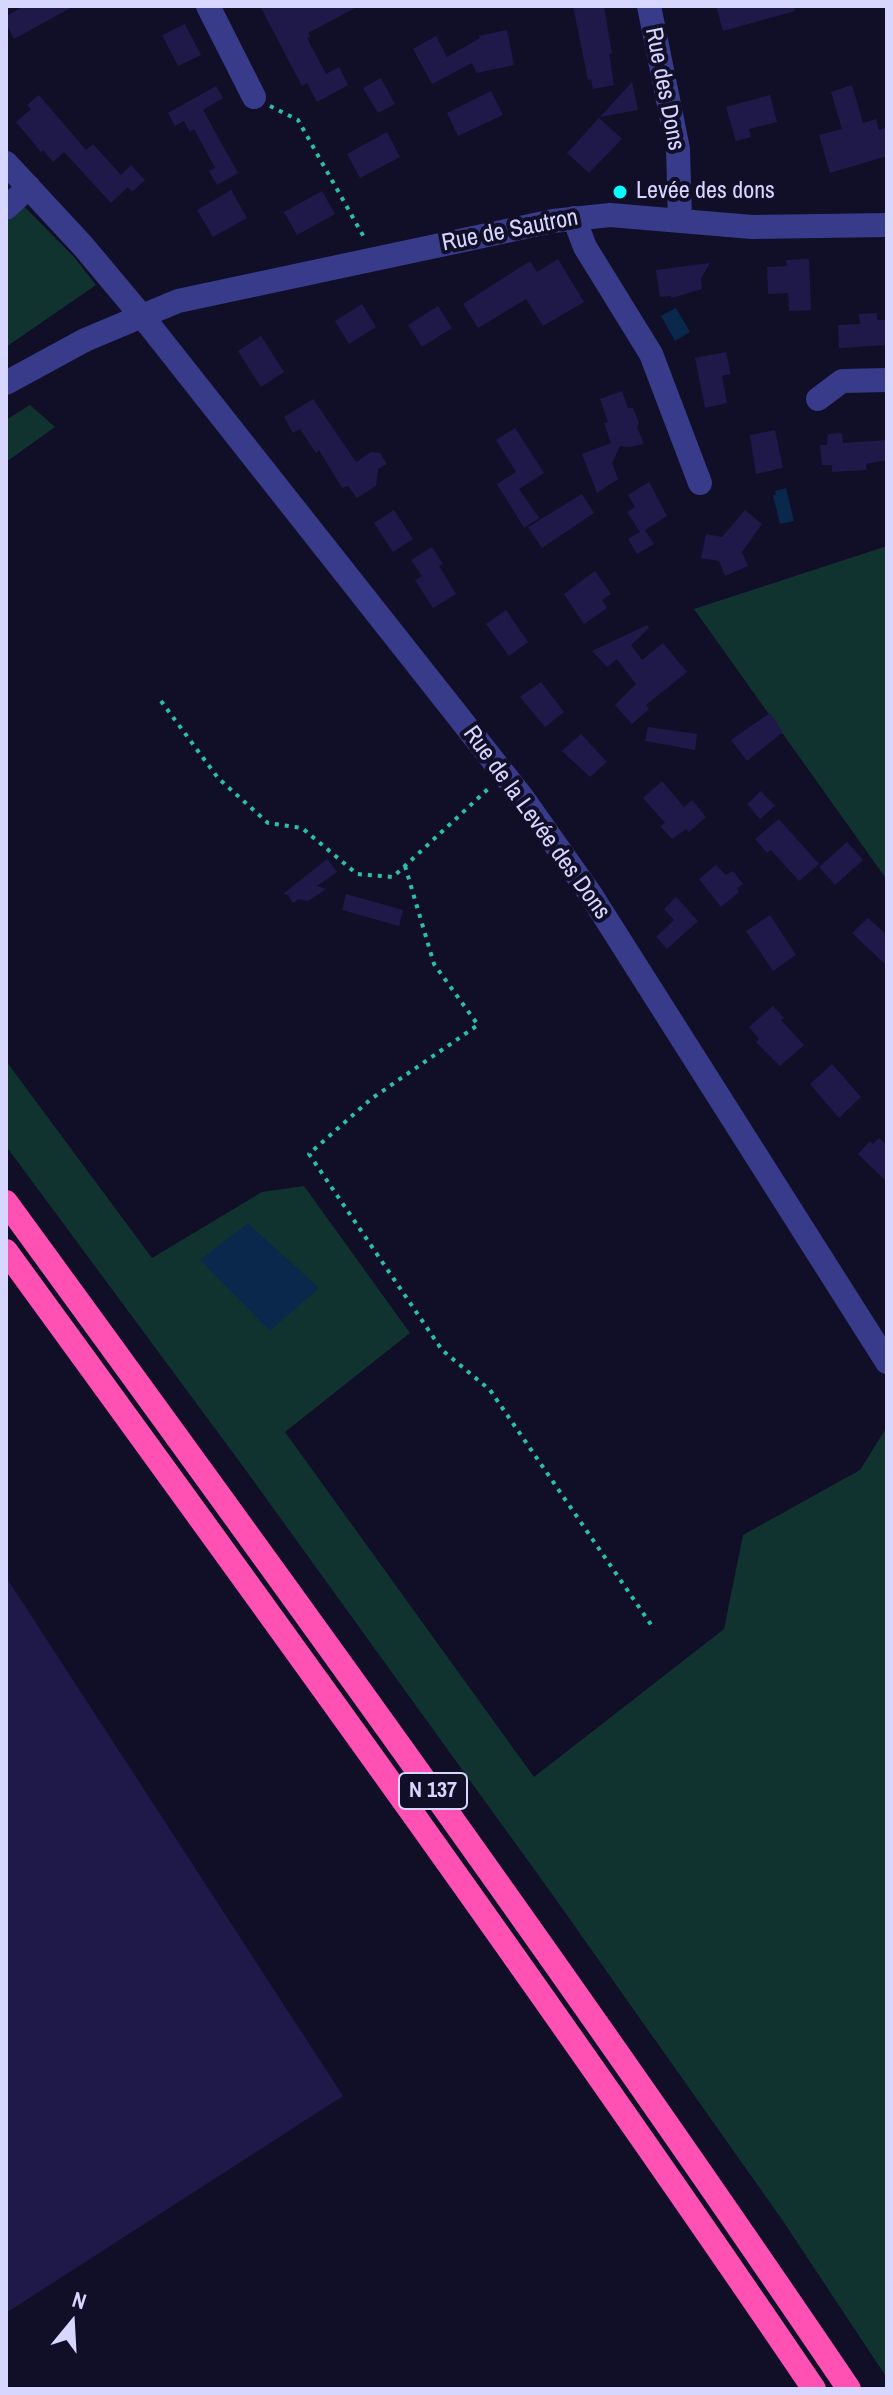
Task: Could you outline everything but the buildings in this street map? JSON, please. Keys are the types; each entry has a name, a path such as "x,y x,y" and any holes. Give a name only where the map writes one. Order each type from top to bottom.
{"highway":[{"name":"N 137","path":"6,1202 500,1885 849,2389"},
{"name":"N 137","path":"6,1251 437,1846 631,2121 814,2389"}],"street":[{"path":"208,6 254,97"},
{"name":"Rue des Dons","path":"649,6 678,149 680,220"},
{"name":"Rue de la Levée des Dons","path":"6,163 83,246 141,315 504,774 591,895 887,1362"},
{"path":"6,208 29,187"},
{"name":"Rue de Sautron","path":"6,383 85,340 141,315 215,292 574,218 610,215 752,227 887,225"},
{"path":"574,218 585,247 651,354 700,483"},
{"path":"818,399 842,381 887,380"}],"path":[{"path":"254,97 298,120 368,246"},
{"path":"161,701 218,778 268,823 302,828 357,874 393,877 504,774"},
{"path":"405,866 434,964 478,1025 371,1099 309,1154 442,1350 490,1390 652,1626"}],"green space":[{"path":"6,188 74,257 96,285 6,347"},
{"path":"30,405 55,427 6,462 6,420"},
{"path":"887,546 887,880 694,609"},
{"path":"6,1061 152,1258 262,1192 304,1186 410,1333 285,1432 534,1777 724,1629 743,1535 860,1470 887,1427 887,2378 783,2221 552,1894 242,1465 6,1146"}],"water":[{"path":"676,308 690,332 675,341 661,316"},
{"path":"786,488 794,521 780,524 773,495 776,495 775,491"},
{"path":"248,1223 319,1288 270,1331 200,1260"}],"place":[{"name":"Levée des dons","path":"620,192"}]}
